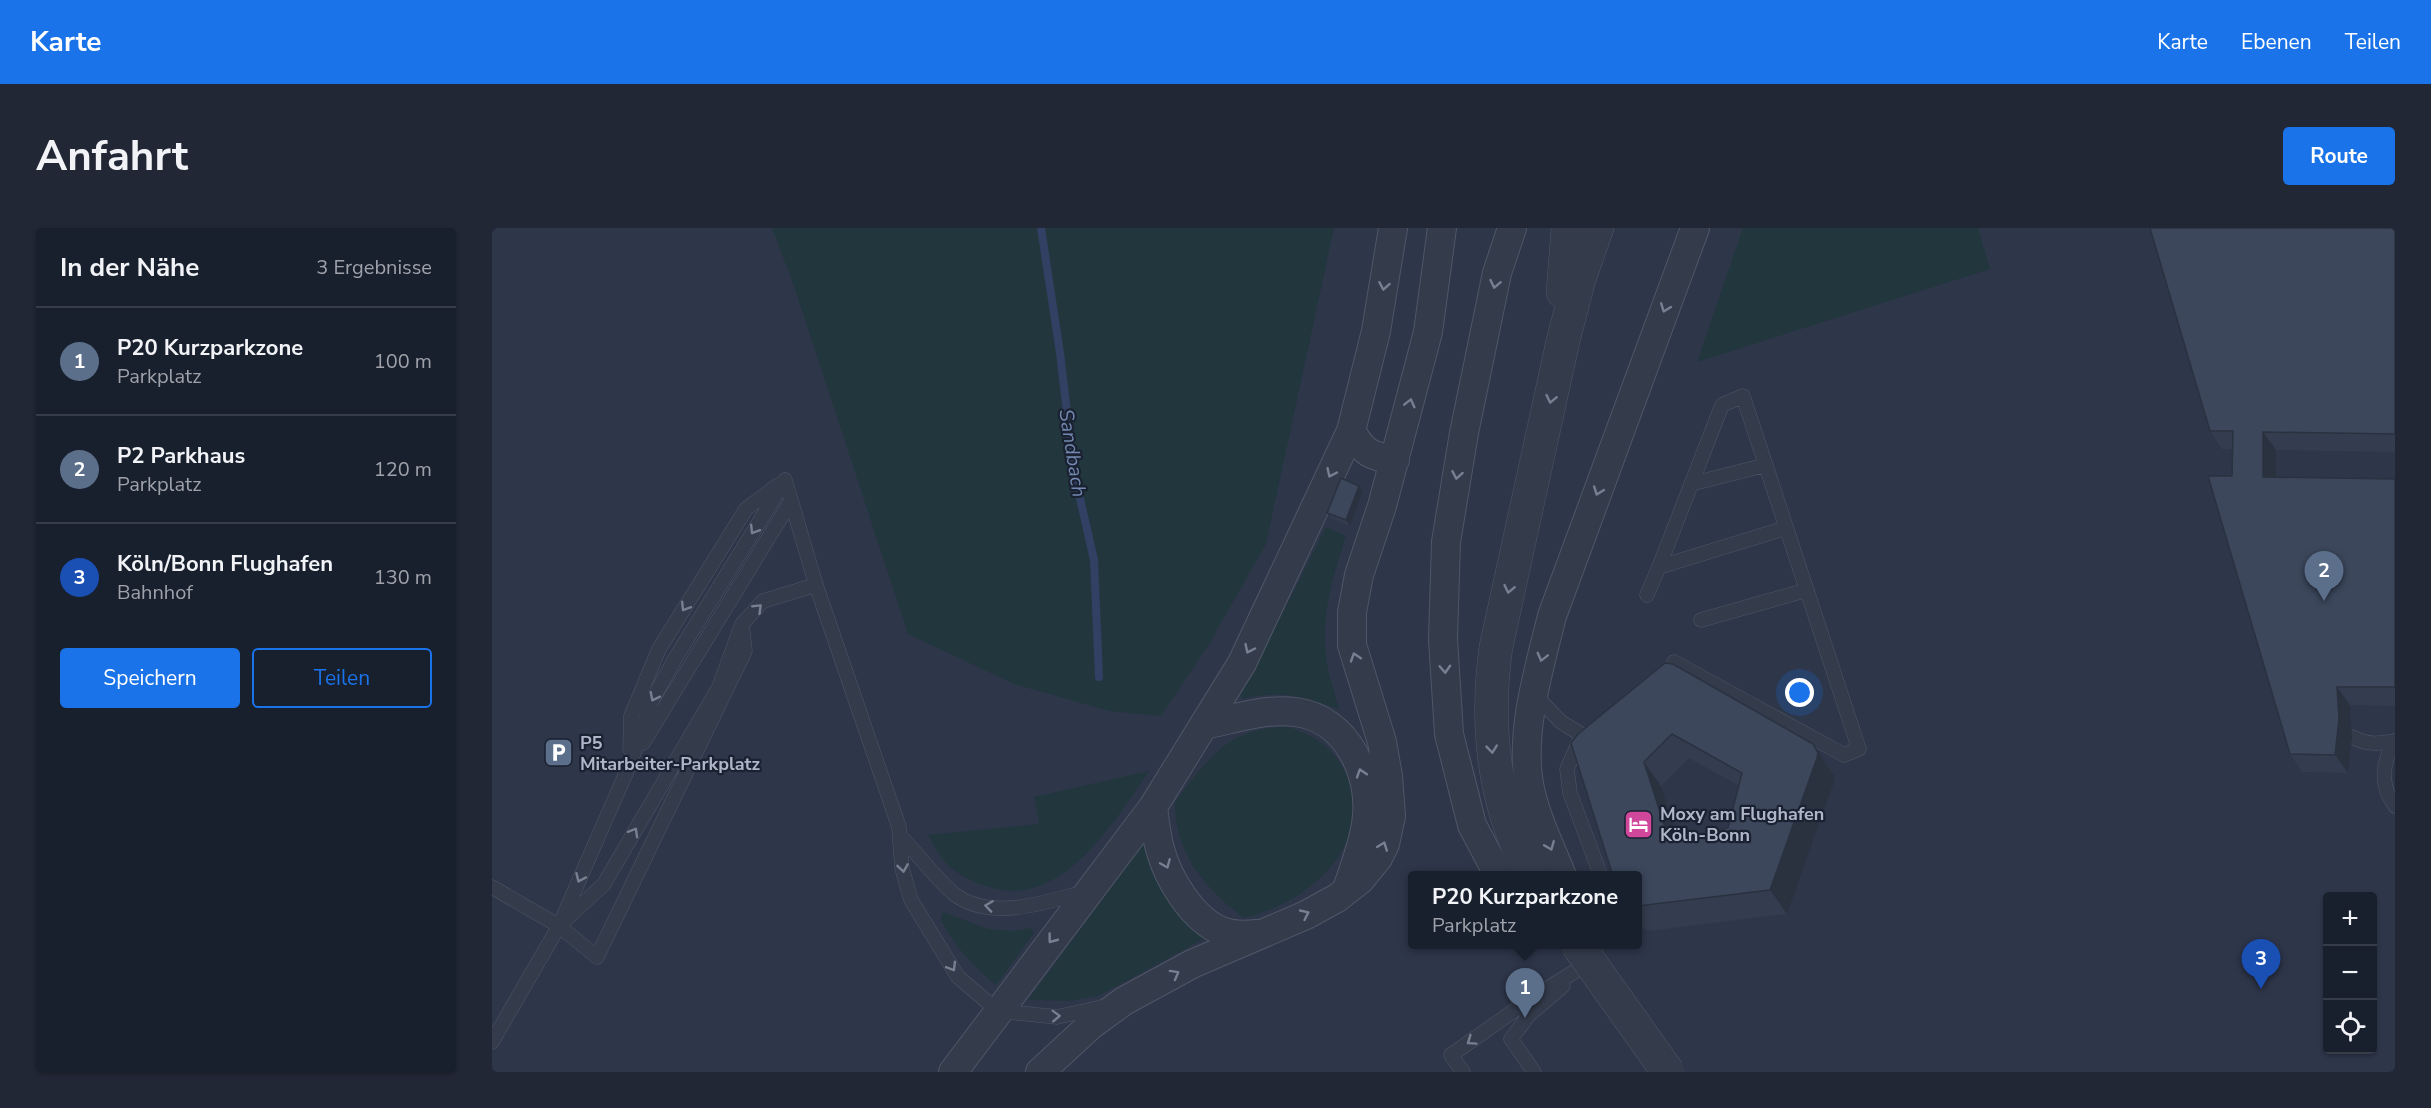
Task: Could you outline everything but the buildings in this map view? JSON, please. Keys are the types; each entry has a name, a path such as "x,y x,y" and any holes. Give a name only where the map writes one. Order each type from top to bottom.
{"street":[{"path":"953,1072 1153,807 1242,663 1351,431 1376,331 1394,228"},
{"path":"1040,1072 1091,1025 1124,1001 1192,964 1306,915 1347,891 1360,880 1378,858 1385,844 1391,816 1388,776 1382,742 1352,645 1352,623 1359,575 1395,460 1428,332 1442,228"},
{"path":"1496,871 1472,825 1449,734 1443,628 1446,542 1464,433 1497,273 1512,228"},
{"path":"1563,341 1568,228"},
{"path":"1530,871 1517,843 1499,790 1491,742 1491,691 1496,646 1563,341 1579,279 1597,228"},
{"path":"1560,871 1538,816 1529,784 1527,730 1538,672 1552,616 1695,228"},
{"path":"1351,431 1359,444 1371,456 1395,460"},
{"path":"1204,725 1264,712 1295,712 1321,719 1339,732 1361,769 1367,802 1366,824 1347,891"},
{"path":"1153,807 1164,862 1188,902 1204,920 1224,932 1241,936 1261,933"},
{"path":"1579,952 1655,1072"},
{"path":"1579,952 1668,1072"}],"lane":[{"path":"1647,595 1722,405 1743,396 1859,749 1844,755 1674,663"},
{"path":"1691,484 1766,465"},
{"path":"492,1042 559,926 630,764 651,702 676,657 785,480 816,585 879,765 900,836 902,868 911,900 958,977 998,1011 1057,1017 1124,1001"},
{"path":"630,764 790,501"},
{"path":"1659,567 1786,528"},
{"path":"559,926 604,884 719,687 742,624 763,601 816,585"},
{"path":"1701,620 1807,590"},
{"path":"492,887 559,926 597,957 745,651 742,624"},
{"path":"1535,695 1561,722 1582,735 1567,769 1570,793 1598,871"},
{"path":"2352,737 2365,743 2378,744 2395,741"},
{"path":"2395,741 2386,756 2383,772 2385,790 2395,806"},
{"path":"900,836 955,894 986,907 1029,906 1087,892"},
{"path":"1463,1072 1451,1055 1535,996 1579,952"},
{"path":"1534,1072 1511,1039 1579,952"}],"shaded area":[{"path":"492,228 2395,228 2395,1072 492,1072"}],"green space":[{"path":"772,228 1334,228 1266,544 1209,644 1161,716 1109,711 1014,684 908,634 795,289"},
{"path":"1743,228 1978,228 1990,269 1697,362"},
{"path":"1326,527 1346,536 1333,580 1325,624 1329,676 1339,709 1292,696 1270,695 1243,699 1239,693"},
{"path":"1288,727 1314,738 1328,748 1339,762 1353,796 1353,821 1345,845 1332,865 1314,884 1292,899 1244,918 1205,882 1186,854 1176,821 1175,802 1209,759 1221,748 1250,733 1267,728"},
{"path":"1149,771 1103,836 1063,874 1040,886 1015,891 989,887 973,881 946,863 928,835 1039,824 1034,797"},
{"path":"1148,838 1213,934 1098,996 1070,1001 1028,1000"},
{"path":"943,912 988,929 1015,931 1031,928 1034,933 996,985 972,963 958,946 941,919"}],"waterway":[{"name":"Sandbach","path":"1041,228 1060,353 1074,472 1094,560 1099,677"}],"place":[{"name":"P2 Parkhaus","path":"2324,601"},
{"name":"P5 Mitarbeiter-Parkplatz","path":"559,753"},
{"name":"Moxy am Flughafen Köln-Bonn","path":"1639,824"},
{"name":"Köln/Bonn Flughafen","path":"2261,989"},
{"name":"P20 Kurzparkzone","path":"1525,1018"}]}
